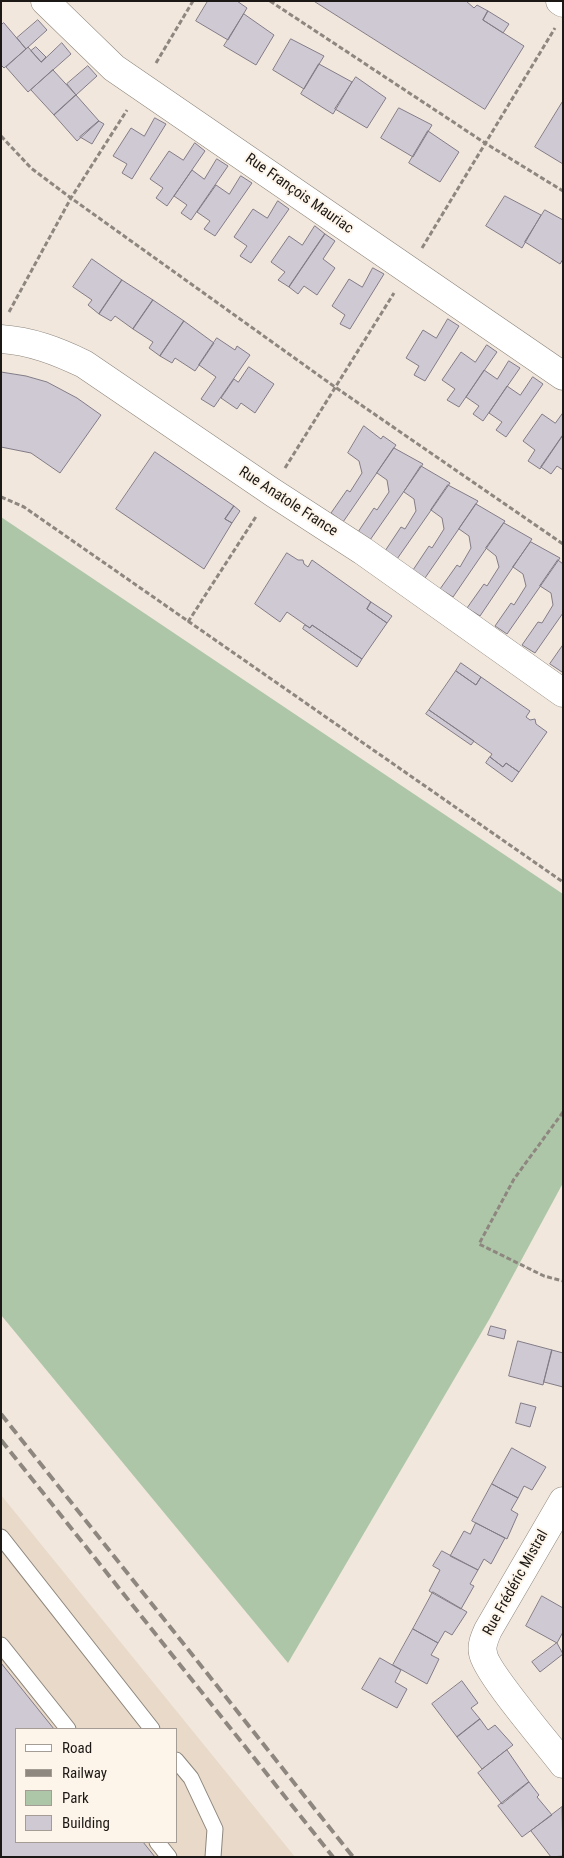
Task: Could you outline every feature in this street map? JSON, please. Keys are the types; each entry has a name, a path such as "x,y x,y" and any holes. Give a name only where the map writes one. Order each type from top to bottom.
{"street":[{"name":"Rue François Mauriac","path":"45,1 114,68 563,376"},
{"name":"Rue Anatole France","path":"3,329 84,364 272,492 363,551 563,693"},
{"name":"Rue Frédéric Mistral","path":"563,1501 488,1630 483,1641 482,1652 491,1670 563,1764"}],"lane":[{"path":"1,1537 151,1728"},
{"path":"1,1644 67,1728"},
{"path":"178,1762 191,1778 215,1828 213,1857"},
{"path":"158,1843 169,1857"}],"path":[{"path":"153,68 193,1"},
{"path":"270,1 484,143 563,191"},
{"path":"419,253 560,9"},
{"path":"3,329 71,198 130,106"},
{"path":"1,136 31,168 71,198 335,387 563,544"},
{"path":"283,472 397,290"},
{"path":"1,497 24,507 563,882"},
{"path":"188,622 261,509"},
{"path":"563,1112 514,1179 479,1244 544,1276 563,1281"}],"shaded area":[{"path":"1,1495 295,1857 1,1857"}],"green space":[{"path":"1,517 563,894 563,1183 490,1318 288,1663 1,1315"}],"building":[{"path":"208,1 237,1 247,8 228,40 196,21"},
{"path":"314,1 466,1 474,8 477,5 488,11 483,20 524,46 485,109"},
{"path":"488,11 509,24 503,33 483,20"},
{"path":"244,14 274,35 256,65 224,46"},
{"path":"38,20 47,30 26,49 17,38"},
{"path":"4,23 26,49 4,68 1,65 1,25"},
{"path":"291,39 324,56 304,89 273,70"},
{"path":"62,43 71,54 28,92 6,67 28,47 41,62"},
{"path":"36,47 46,57 41,62 31,51"},
{"path":"319,64 352,82 333,114 301,94"},
{"path":"88,66 97,76 76,95 67,84"},
{"path":"53,70 76,95 54,115 31,90"},
{"path":"356,77 386,98 367,128 335,109"},
{"path":"76,95 99,121 77,141 54,115"},
{"path":"563,101 563,164 535,147"},
{"path":"399,108 432,125 413,157 381,138"},
{"path":"155,118 166,124 132,179 122,173 127,164 113,156 131,128 144,136"},
{"path":"99,121 104,124 92,144 80,137"},
{"path":"428,131 459,152 440,182 409,163"},
{"path":"195,143 205,151 167,206 156,198 163,188 150,179 169,151 183,160"},
{"path":"217,159 228,166 191,220 181,213 187,205 174,196 192,170 204,179"},
{"path":"241,176 252,183 215,236 204,229 210,221 197,212 216,185 229,194"},
{"path":"505,196 541,215 522,248 486,226"},
{"path":"278,201 289,209 251,263 240,256 247,246 234,237 253,209 267,218"},
{"path":"545,210 563,220 563,259 560,264 525,242"},
{"path":"315,226 325,234 289,287 278,280 285,272 271,262 289,236 302,245"},
{"path":"325,234 335,241 323,259 335,268 317,295 304,286 298,294 289,287"},
{"path":"92,259 122,280 99,314 88,305 92,300 73,287"},
{"path":"373,268 384,274 350,329 340,324 345,315 332,306 349,279 362,287"},
{"path":"122,280 153,300 133,329 115,316 111,321 99,314"},
{"path":"153,300 184,321 160,356 149,348 153,342 133,329"},
{"path":"448,319 459,326 425,381 414,375 419,366 406,358 423,330 436,338"},
{"path":"184,321 214,343 195,371 175,358 172,363 160,356"},
{"path":"217,338 235,350 237,346 250,355 214,407 201,399 216,377 199,365"},
{"path":"487,345 497,352 459,407 447,400 455,389 442,380 461,352 475,362"},
{"path":"509,361 520,368 483,421 473,414 479,406 466,397 484,370 497,379"},
{"path":"249,367 274,384 255,413 241,403 237,409 221,398 234,379 238,382"},
{"path":"1,372 47,382 77,398 101,415 60,473 31,453 1,447"},
{"path":"533,377 543,384 506,437 496,430 502,422 489,413 507,386 520,395"},
{"path":"563,413 563,435 540,469 528,461 535,450 523,441 542,414 555,423"},
{"path":"364,426 381,439 383,436 396,445 343,522 331,513 347,490 350,492 362,473 359,461 348,453"},
{"path":"563,435 563,470 557,466 551,474 541,467"},
{"path":"394,448 423,464 370,540 358,532 374,508 377,510 389,492 387,480 377,473"},
{"path":"155,452 234,506 225,519 232,523 204,569 116,509"},
{"path":"421,466 450,483 397,559 385,551 401,527 405,529 416,511 414,499 404,492"},
{"path":"448,485 478,501 425,578 413,570 429,546 432,548 444,529 442,518 431,510"},
{"path":"476,504 505,521 453,597 440,589 457,565 460,567 471,548 469,536 459,529"},
{"path":"234,506 240,511 232,523 225,519"},
{"path":"504,523 532,539 480,616 467,608 484,584 487,586 499,567 496,556 486,548"},
{"path":"531,542 560,558 507,634 495,626 511,603 514,605 526,586 523,574 513,567"},
{"path":"287,553 298,560 303,560 304,564 308,567 312,560 371,602 367,609 387,623 362,659 312,625 310,628 287,612 280,622 255,604"},
{"path":"558,560 563,564 563,613 535,653 522,645 538,622 542,623 553,605 551,593 540,586"},
{"path":"371,602 392,616 387,623 367,609"},
{"path":"305,625 310,628 312,625 362,659 357,667 303,629"},
{"path":"563,645 563,671 562,672 550,664"},
{"path":"461,663 481,677 476,685 456,671"},
{"path":"456,671 476,685 481,677 530,711 526,717 530,720 535,719 536,724 547,732 519,772 506,763 503,767 490,757 492,754 429,710"},
{"path":"429,710 474,741 471,745 426,714"},
{"path":"490,757 503,767 506,763 519,772 512,782 486,763"},
{"path":"491,1326 506,1330 504,1339 488,1335"},
{"path":"518,1341 552,1350 543,1385 509,1376"},
{"path":"552,1350 563,1353 563,1387 544,1382"},
{"path":"521,1403 536,1407 530,1427 516,1423"},
{"path":"512,1448 546,1467 532,1490 524,1486 518,1498 492,1484"},
{"path":"492,1484 518,1498 511,1510 518,1514 507,1539 472,1521"},
{"path":"476,1523 505,1538 491,1564 484,1559 478,1570 450,1556 464,1531 470,1534"},
{"path":"442,1551 478,1570 470,1584 474,1586 461,1609 429,1591 440,1570 433,1566"},
{"path":"433,1592 467,1612 452,1635 445,1631 438,1643 413,1629"},
{"path":"542,1596 563,1608 563,1632 557,1643 526,1626"},
{"path":"413,1629 438,1643 431,1655 439,1659 427,1684 393,1665"},
{"path":"557,1643 563,1654 540,1672 532,1662"},
{"path":"380,1658 401,1670 395,1682 407,1689 397,1708 362,1689"},
{"path":"1,1663 53,1728 15,1728 15,1843 144,1843 155,1857 1,1857"},
{"path":"462,1681 478,1703 471,1708 480,1719 457,1737 432,1704"},
{"path":"480,1719 488,1730 495,1725 513,1745 482,1769 457,1737"},
{"path":"507,1750 529,1782 502,1804 478,1773"},
{"path":"529,1782 539,1795 537,1797 552,1815 522,1837 498,1806"},
{"path":"562,1807 563,1856 551,1857 531,1831"}],"railway":[{"path":"1,1414 353,1857"},
{"path":"1,1440 333,1857"}]}
